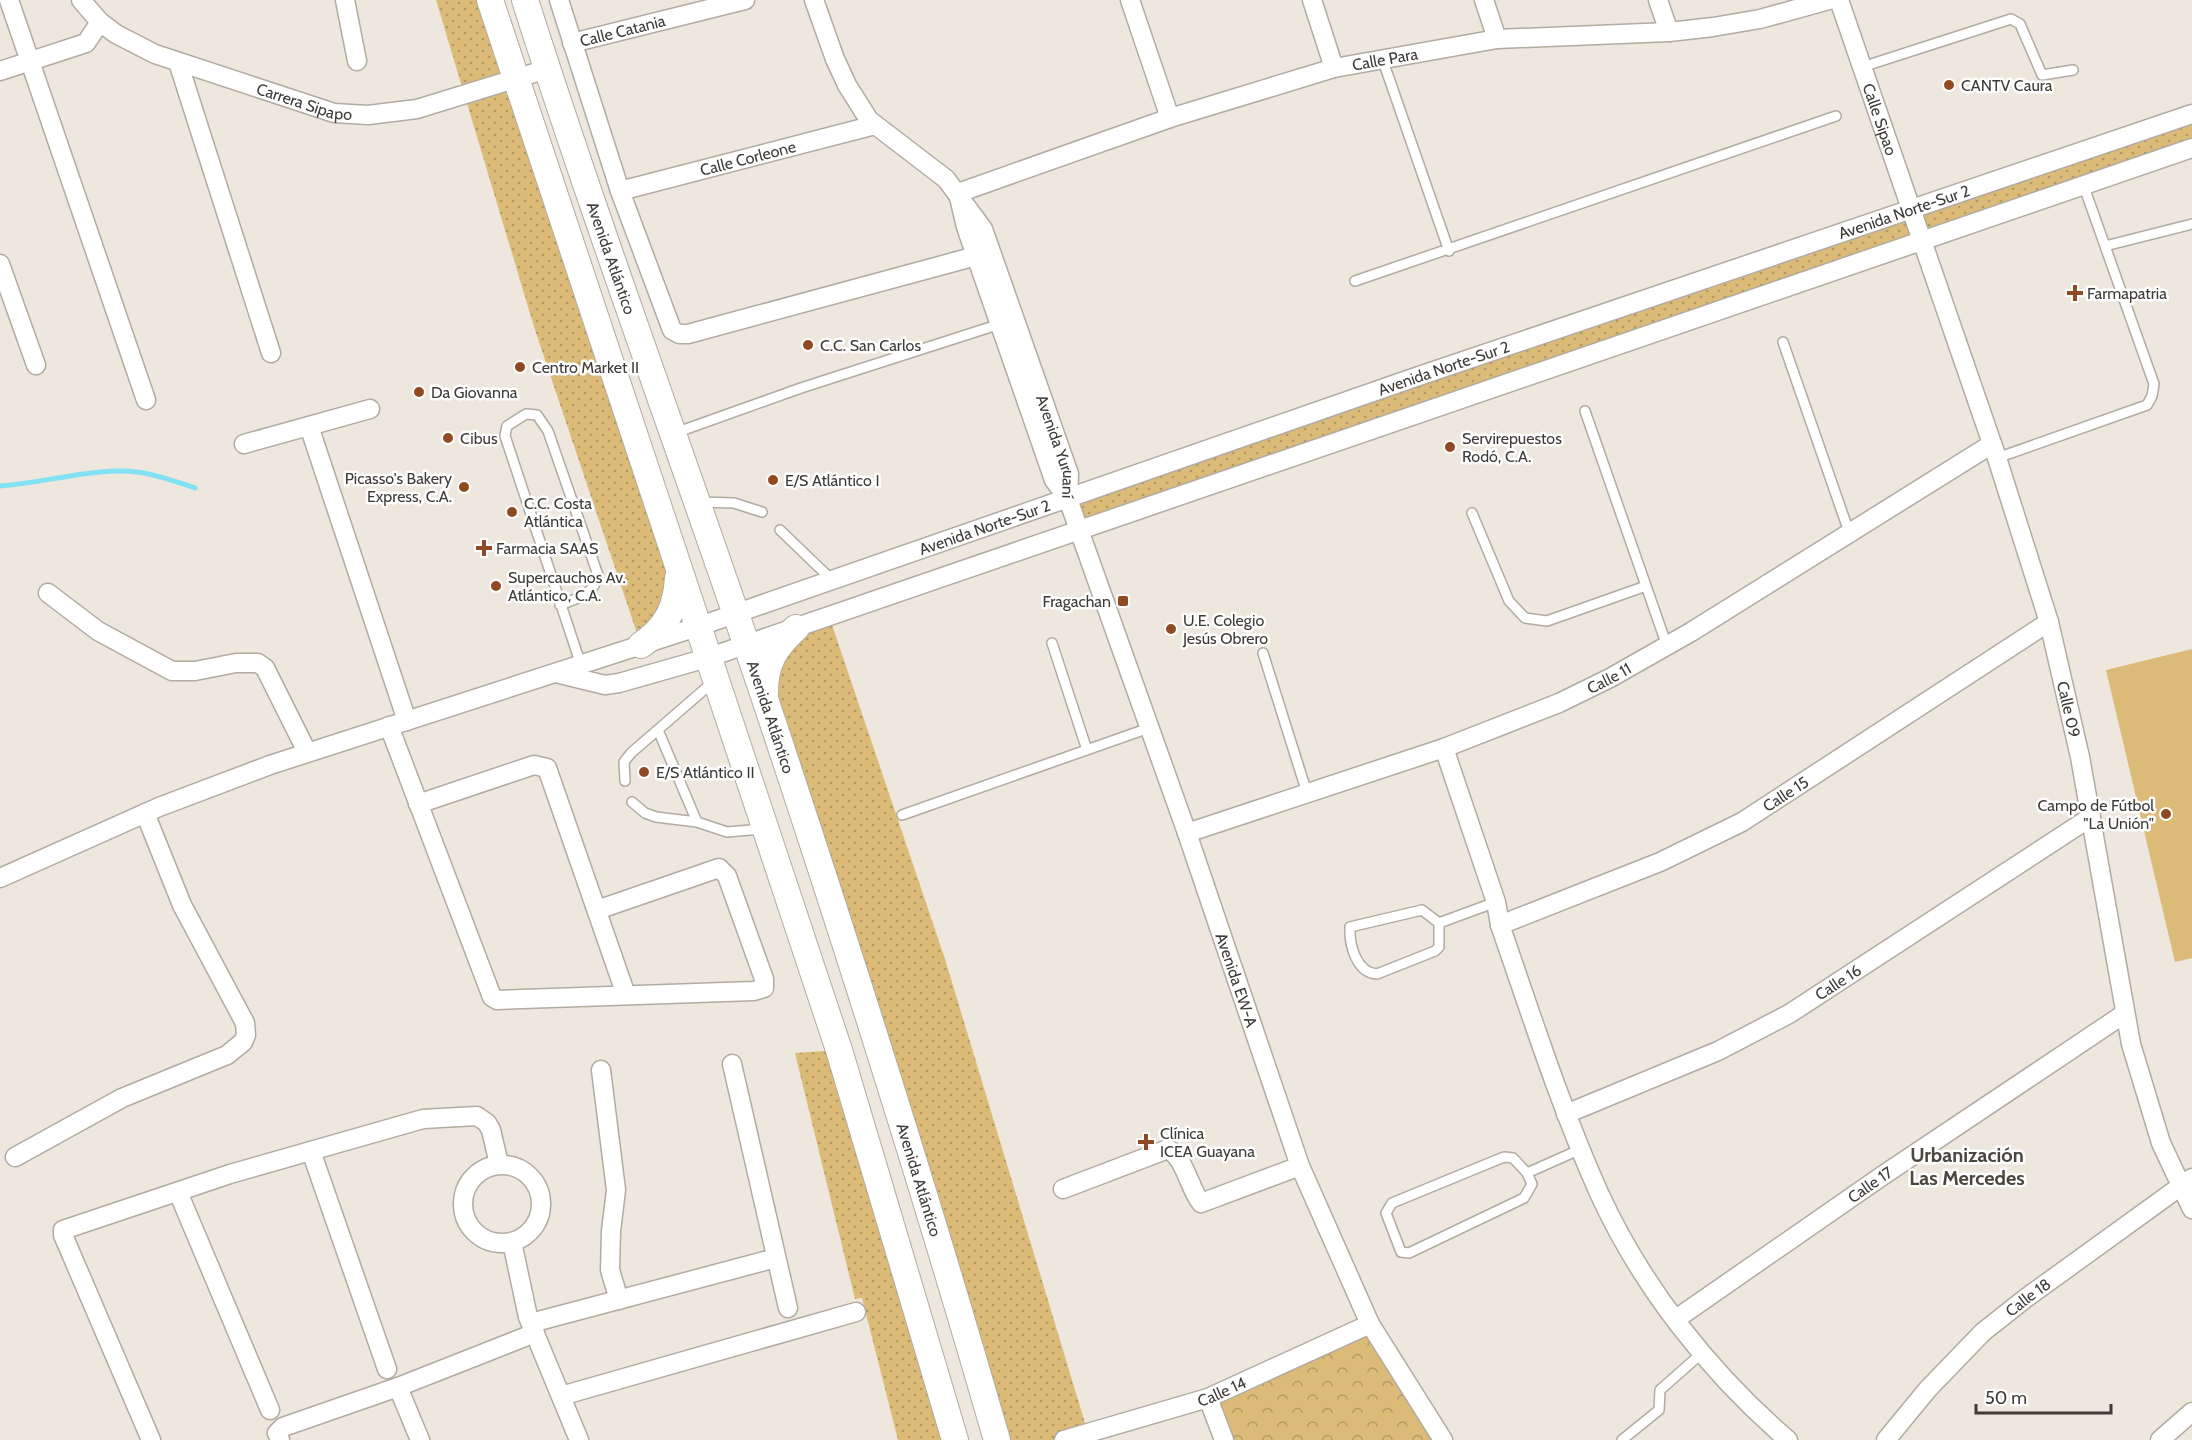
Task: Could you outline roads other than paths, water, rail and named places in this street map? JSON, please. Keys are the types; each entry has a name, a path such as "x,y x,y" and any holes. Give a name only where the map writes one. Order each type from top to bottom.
{"main road":[{"name":"Avenida Atlántico","path":"490,0 678,572 839,1050 955,1440"},
{"name":"Avenida Atlántico","path":"525,0 765,702 910,1155 997,1440"},
{"path":"641,645 656,635 666,624 677,594 678,572"},
{"path":"765,702 765,674 770,657 780,642 796,627"}],"street":[{"path":"9,0 146,400"},
{"name":"Carrera Sipapo","path":"81,0 100,22 134,44 178,62 303,105 351,116 417,109 547,69"},
{"path":"345,0 357,61"},
{"path":"558,0 620,190 672,330 679,334 976,256"},
{"name":"Calle Catania","path":"572,43 745,0"},
{"name":"Avenida Yuruaní","path":"814,0 847,86 874,125 946,179 983,229 1037,362 1069,474 1068,499"},
{"path":"1130,0 1170,118"},
{"path":"1312,0 1334,68"},
{"path":"1484,0 1497,39"},
{"path":"1658,0 1669,32"},
{"name":"Calle Para","path":"958,193 1170,118 1334,68 1497,39 1669,32 1760,19 1829,0"},
{"name":"Calle Sipao","path":"1839,0 1921,239"},
{"path":"0,71 86,43 100,22"},
{"path":"178,62 271,353"},
{"name":"Avenida Norte-Sur 2","path":"0,878 145,813 307,752 697,627 1416,377 2192,114"},
{"name":"Calle Corleone","path":"620,190 874,125"},
{"name":"Avenida Norte-Sur 2","path":"556,673 605,685 711,669 746,645 796,627 1921,239 2192,148"},
{"name":"Avenida Yuruaní","path":"958,193 976,256 1054,480 1068,499"},
{"name":"Calle 09","path":"1921,239 1995,451 2049,622 2091,817 2124,1014 2161,1143 2186,1182 2192,1209"},
{"path":"0,264 36,365"},
{"path":"244,444 370,409"},
{"path":"309,426 398,724 418,804 492,997 497,1000 754,991 761,990 765,985 727,876 719,868 597,910"},
{"name":"Calle 11","path":"1187,833 1444,748 1559,703 1667,646 1849,532 1995,451"},
{"name":"Avenida EW-A","path":"1068,499 1187,833 1300,1166 1370,1323 1443,1440"},
{"path":"48,593 98,631 172,671 195,671 236,663 258,663 265,668 307,752"},
{"name":"Calle 15","path":"1500,924 1660,862 1742,822 2049,622"},
{"path":"1444,748 1496,902 1500,924 1566,1114 1625,1243 1676,1319 1702,1353 1731,1386 1788,1440"},
{"path":"418,804 534,765 544,765 550,773 626,995"},
{"path":"15,1157 122,1098 227,1055 236,1049 246,1035 245,1023 167,872 145,813"},
{"name":"Calle 16","path":"1566,1114 1748,1037 1789,1014 2091,817"},
{"name":"Calle 17","path":"1676,1319 1882,1176 2124,1014"},
{"path":"732,1064 788,1308"},
{"path":"601,1070 616,1190 610,1232 610,1270 619,1300"},
{"path":"151,1440 63,1235 68,1226 230,1174 423,1119 477,1116 488,1123 499,1164"},
{"path":"1063,1189 1168,1149 1175,1153 1194,1195 1201,1203 1300,1166"},
{"path":"311,1151 387,1369"},
{"path":"499,1164 512,1165 524,1171 534,1180 540,1192 542,1204 533,1228 512,1242 494,1242 477,1234 464,1213 463,1199 467,1186 475,1175 486,1167 499,1164"},
{"name":"Calle 18","path":"1886,1440 1928,1389 1983,1332 2186,1182"},
{"path":"178,1192 270,1410"},
{"path":"512,1242 533,1328 579,1440"},
{"path":"280,1440 278,1429 398,1386 533,1328 619,1300 776,1258"},
{"path":"561,1396 856,1312"},
{"name":"Calle 14","path":"1064,1440 1208,1398 1370,1323"},
{"path":"398,1386 420,1440"},
{"path":"1208,1398 1224,1440"},
{"path":"2160,1440 2192,1412"}],"lane":[{"path":"1862,68 2011,19 2020,24 2042,75 2073,70"},
{"path":"1382,58 1449,251"},
{"path":"1355,281 1449,251 1836,116"},
{"path":"1995,451 2147,405 2150,401 2154,384 2083,184"},
{"path":"2105,246 2192,224"},
{"path":"673,434 801,388 1000,324"},
{"path":"1783,342 1849,532"},
{"path":"1585,411 1667,646"},
{"path":"560,605 590,593 596,586 598,574 548,431 537,415 526,414 507,426 506,436 560,605 581,665"},
{"path":"697,502 734,503 762,512"},
{"path":"1472,513 1509,601 1526,618 1547,621 1646,586"},
{"path":"780,530 832,580"},
{"path":"1052,643 1087,750"},
{"path":"1263,653 1307,793"},
{"path":"625,781 624,762 658,730 711,669"},
{"path":"903,815 1149,728"},
{"path":"658,730 696,822"},
{"path":"632,802 645,813 656,817 696,822 727,832 765,829"},
{"path":"1438,923 1496,902"},
{"path":"1422,910 1438,923 1439,947 1435,951 1377,974 1367,974 1361,969 1350,936 1350,927 1422,910"},
{"path":"1527,1173 1581,1149"},
{"path":"1504,1157 1513,1158 1527,1173 1532,1184 1524,1198 1409,1253 1401,1252 1386,1213 1392,1203 1504,1157"},
{"path":"1622,1440 1659,1410 1660,1390 1702,1353"}],"waterway":[{"path":"0,486 87,473 121,471 151,474 195,488"}],"place":[{"name":"CANTV Caura","path":"1949,85"},
{"name":"Farmapatria","path":"2075,293"},
{"name":"C.C. San Carlos","path":"808,345"},
{"name":"Centro Market II","path":"520,367"},
{"name":"Da Giovanna","path":"419,392"},
{"name":"Cibus","path":"448,438"},
{"name":"Servirepuestos Rodó, C.A.","path":"1450,447"},
{"name":"E/S Atlántico I","path":"773,480"},
{"name":"Picasso's Bakery Express, C.A.","path":"464,487"},
{"name":"C.C. Costa Atlántica","path":"512,512"},
{"name":"Farmacia SAAS","path":"484,548"},
{"name":"Supercauchos Av. Atlántico, C.A.","path":"496,586"},
{"name":"Fragachan","path":"1123,601"},
{"name":"U.E. Colegio Jesús Obrero","path":"1171,629"},
{"name":"E/S Atlántico II","path":"644,772"},
{"name":"Campo de Fútbol \"La Unión\"","path":"2166,814"},
{"name":"Clínica ICEA Guayana","path":"1146,1142"}],"district":[{"name":"Urbanización Las Mercedes","path":"1967,1166"}]}
